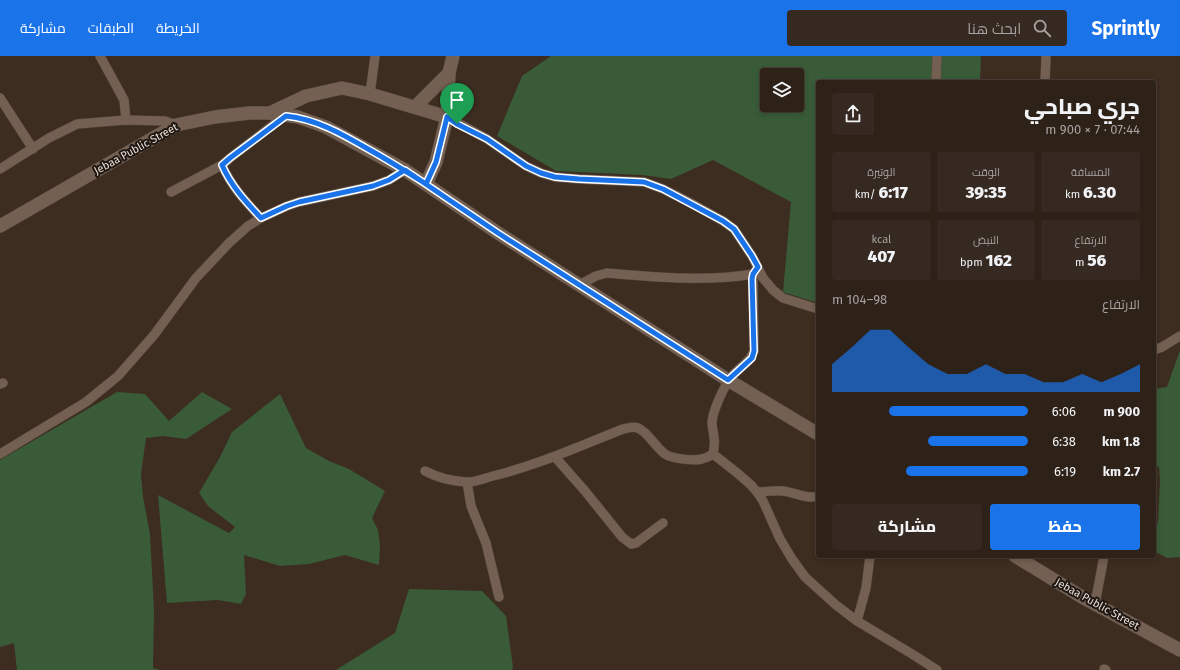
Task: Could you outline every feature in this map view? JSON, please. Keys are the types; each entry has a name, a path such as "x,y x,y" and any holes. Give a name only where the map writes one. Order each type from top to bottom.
{"main road":[{"path":"426,184 436,162 447,117 449,73 453,56"},
{"path":"415,107 449,73"},
{"path":"270,113 306,96 342,88 370,94 447,117"},
{"name":"Jebaa Public Street","path":"0,226 176,125 215,117 249,113 270,113 298,117 326,127 405,170 498,233 579,285 728,380 816,433"},
{"name":"Jebaa Public Street","path":"1018,558 1095,604 1180,650"}],"street":[{"path":"100,56 124,100 126,120"},
{"path":"370,94 374,56"},
{"path":"936,80 937,56"},
{"path":"1045,80 1046,56"},
{"path":"0,98 33,149"},
{"path":"171,192 222,165 286,116"},
{"path":"447,117 487,139 526,166 541,173 555,177 644,182 663,189 723,221 734,229 752,256 755,271 752,305 754,351 752,358 728,380 719,400 712,421 712,430 715,440 713,454"},
{"path":"0,169 49,138 77,124 126,120 165,120 176,125"},
{"path":"222,165 226,176 236,190 261,218"},
{"path":"0,454 86,402 118,376 154,335 196,278 229,242 248,226 287,206 373,186 389,180 405,170"},
{"path":"579,285 596,276 607,273 733,278 755,271"},
{"path":"755,271 783,298 816,309"},
{"path":"1156,350 1162,348 1180,336"},
{"path":"425,471 434,476 447,480 467,482 518,470 631,427 638,428 644,432 649,439 665,454 674,458 692,460 708,457 713,454"},
{"path":"713,454 736,472 757,492 763,501 780,539 805,577 836,605 857,621 937,670"},
{"path":"555,457 622,537 631,544 636,543 663,523"},
{"path":"467,482 471,506 486,543 499,597"},
{"path":"757,492 782,491 816,496"},
{"path":"857,621 866,588 870,558"},
{"path":"1095,604 1104,558"}],"green space":[{"path":"551,56 981,56 980,80 816,80 816,302 783,292 791,202 713,160 671,179 642,175 556,171 497,136 522,76"},
{"path":"1180,350 1180,557 1167,558 1156,552 1156,524 1158,523 1160,481 1159,467 1156,466 1156,389 1167,387"},
{"path":"117,392 145,394 169,421 202,392 232,409 186,439 163,436 146,438 141,474 143,497 150,534 154,611 153,668 160,670 17,670 14,643 0,647 0,460"},
{"path":"280,394 306,448 329,461 349,469 385,491 372,518 378,530 380,545 379,565 345,555 309,564 280,566 244,555 246,594 241,604 218,600 167,603 158,495 229,533 235,527 208,506 199,493 220,457 232,432"},
{"path":"409,589 482,591 506,616 513,667 512,670 336,670 395,633"}],"route":[{"path":"457,124 447,117 436,162 426,184 405,170 355,141 326,127 298,117 286,116 222,165 226,176 236,190 261,218 299,202 373,186 389,180 405,170 498,233 728,380 752,358 754,351 752,279 753,274 758,267 734,229 723,221 687,201 663,189 644,182 555,177 541,173 505,153 487,139 457,124"}]}
